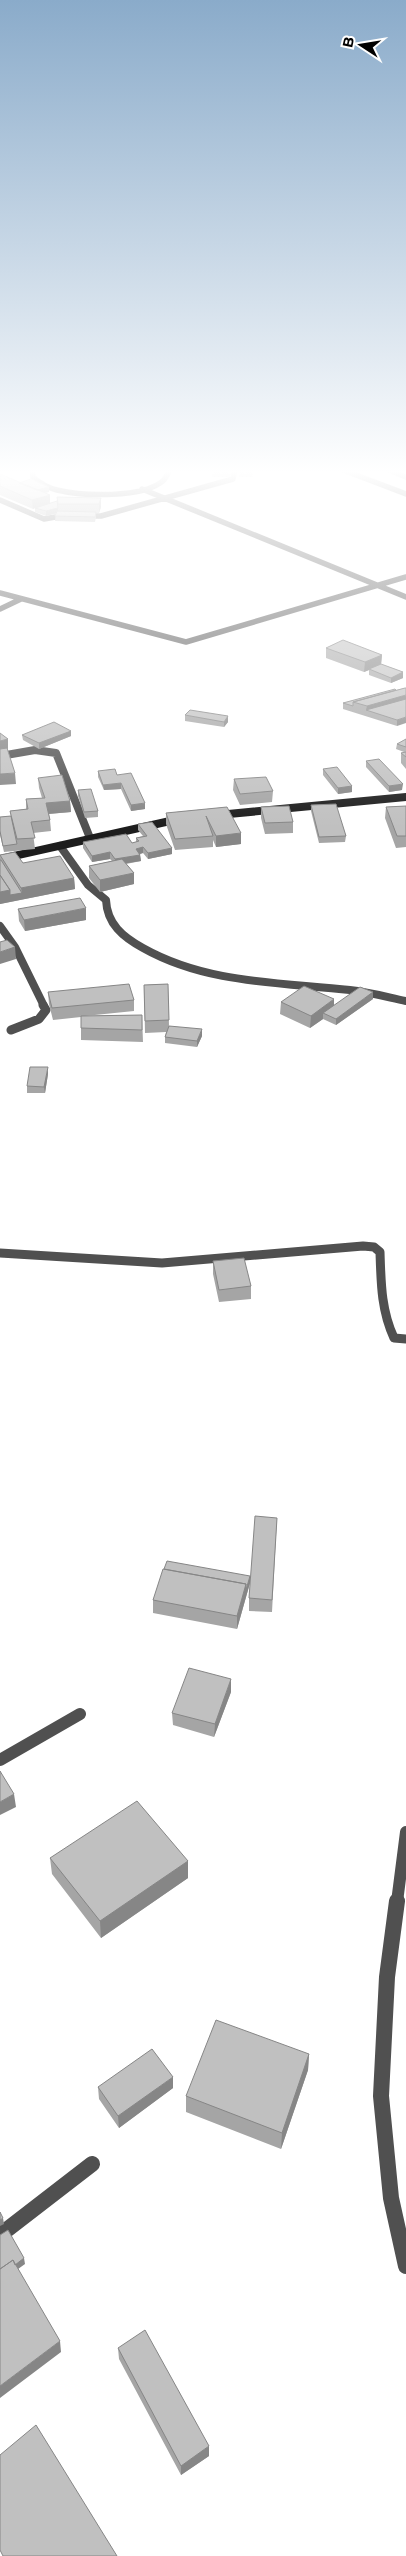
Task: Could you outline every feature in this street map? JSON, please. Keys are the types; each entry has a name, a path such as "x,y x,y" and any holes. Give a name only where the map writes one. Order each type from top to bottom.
{"street":[{"path":"0,593 186,642 369,589"},
{"path":"388,589 406,597"},
{"path":"0,609 21,599"},
{"path":"0,756 29,751 49,750 56,752 90,838"},
{"path":"206,816 406,797"},
{"path":"0,858 187,818"},
{"path":"60,846 88,885 106,900 106,912 116,930 149,952 180,966 243,981 352,990 406,1001"},
{"path":"0,926 15,947 46,1010 39,1019 12,1030"},
{"path":"0,1253 162,1263 363,1246 374,1247 380,1252 384,1320 394,1338 406,1339"},
{"path":"0,1760 80,1714"},
{"path":"406,1832 387,1977 381,2096 391,2198 406,2266"},
{"path":"0,2235 56,2194 92,2164"}],"building":[{"path":"343,640 382,655 365,662 326,648"},
{"path":"381,664 403,672 391,678 369,669"},
{"path":"406,688 406,695 367,706 353,702"},
{"path":"395,689 353,702 353,706 343,703"},
{"path":"406,699 406,717 397,720 366,710"},
{"path":"190,710 228,716 224,722 185,715"},
{"path":"54,722 71,731 39,743 22,735"},
{"path":"0,733 8,739 0,741"},
{"path":"406,739 406,747 397,744"},
{"path":"7,748 15,773 0,774 0,749"},
{"path":"379,759 403,784 389,786 366,761"},
{"path":"337,767 352,786 338,788 323,769"},
{"path":"115,769 117,775 131,773 145,803 131,805 121,783 103,785 98,771"},
{"path":"62,775 70,801 46,803 50,820 31,822 35,838 17,839 10,811 28,809 26,799 45,798 38,778"},
{"path":"266,777 273,791 240,794 234,779"},
{"path":"91,789 98,811 84,812 78,790"},
{"path":"336,804 346,836 319,837 311,805"},
{"path":"289,806 293,822 265,823 261,807"},
{"path":"406,806 406,836 397,836 386,807"},
{"path":"227,807 241,833 216,836 206,816 213,836 175,839 166,813"},
{"path":"11,816 17,844 3,846 0,817"},
{"path":"152,822 172,848 148,853 143,847 136,849 140,855 115,859 110,852 92,856 83,842 126,834 132,843 139,841 136,838 147,836 138,824"},
{"path":"15,852 23,863 60,856 74,878 21,888 0,855"},
{"path":"122,859 134,873 100,880 89,866"},
{"path":"0,860 22,893 10,895 10,890 0,875"},
{"path":"0,875 10,890 0,892"},
{"path":"80,898 86,908 24,920 18,909"},
{"path":"7,940 15,947 0,952 0,942"},
{"path":"129,984 134,1000 52,1008 48,992"},
{"path":"168,984 169,1020 145,1021 144,985"},
{"path":"304,986 334,999 311,1016 281,1002"},
{"path":"360,987 373,992 336,1019 323,1013"},
{"path":"142,1015 142,1030 81,1028 81,1016"},
{"path":"169,1026 202,1029 197,1041 165,1037"},
{"path":"30,1067 48,1067 44,1087 27,1086"},
{"path":"244,1258 251,1286 219,1290 213,1261"},
{"path":"255,1516 277,1518 272,1600 249,1598"},
{"path":"167,1561 250,1576 246,1590 246,1584 164,1569"},
{"path":"163,1569 246,1584 237,1616 153,1600"},
{"path":"189,1668 231,1679 215,1724 172,1713"},
{"path":"0,1771 14,1794 0,1802"},
{"path":"137,1801 188,1861 100,1921 50,1858"},
{"path":"216,2020 309,2054 282,2133 186,2096"},
{"path":"152,2049 173,2077 118,2116 98,2087"},
{"path":"8,2230 24,2258 15,2265 13,2260 0,2269 0,2235"},
{"path":"13,2260 60,2341 0,2386 0,2269"},
{"path":"145,2330 209,2446 181,2466 118,2348"},
{"path":"36,2425 117,2556 3,2556 0,2550 0,2455"}]}
